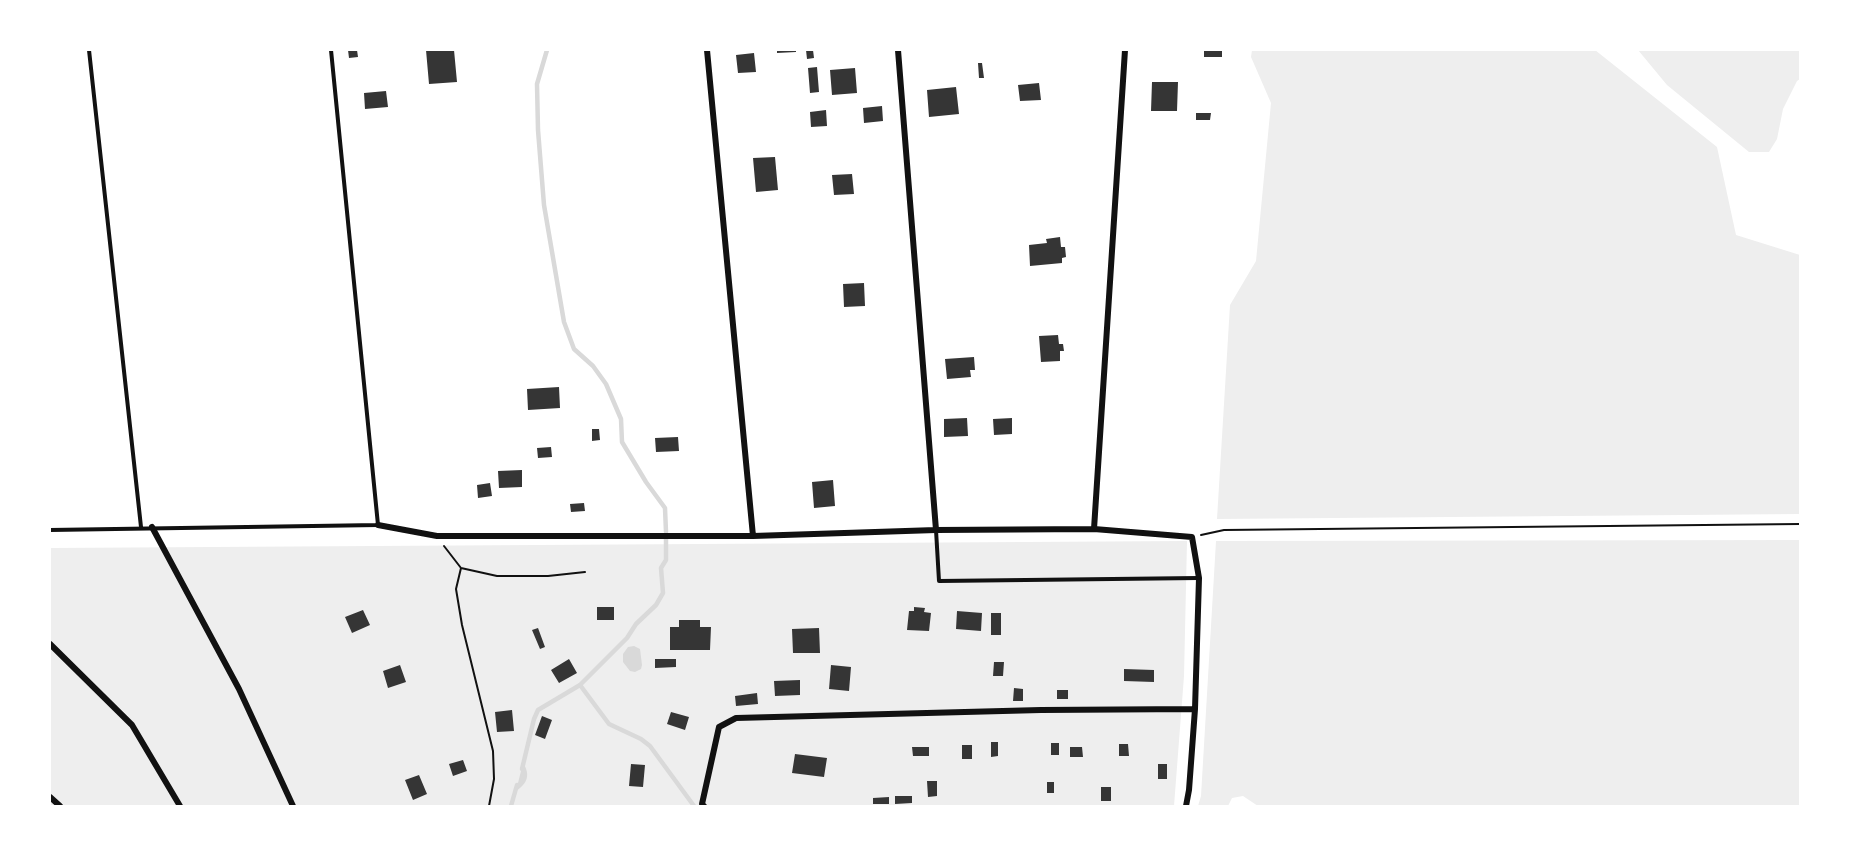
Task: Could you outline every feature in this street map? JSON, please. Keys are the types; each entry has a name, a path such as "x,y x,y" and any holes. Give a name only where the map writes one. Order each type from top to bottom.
{"street":[{"path":"707,50 753,536"},
{"path":"898,50 936,530"},
{"path":"1094,529 1125,50"},
{"path":"378,525 437,536 753,536 936,530 1094,529 1192,537 1199,578 1195,709 1186,807"},
{"path":"152,527 239,689 293,807"},
{"path":"50,644 132,725 180,807"},
{"path":"704,807 702,804 719,727 736,718 1041,710 1195,709"},
{"path":"50,797 60,807"}],"lane":[{"path":"89,50 141,527"},
{"path":"50,530 378,525 331,50"},
{"path":"936,530 939,581 1199,578"}],"path":[{"path":"1192,537 1224,530 1800,524"},
{"path":"437,536 461,568 497,576 585,573"},
{"path":"461,568 456,589 462,625 493,751 494,779 489,807"}],"shaded area":[{"path":"1252,50 1595,50 1717,147 1736,235 1800,255 1800,514 1217,519 1230,305 1256,261 1271,103 1251,57"},
{"path":"1638,50 1800,50 1800,79 1783,109 1777,139 1769,152 1749,152 1667,85"},
{"path":"1800,540 1800,806 1258,806 1243,796 1232,798 1228,806 1198,806 1201,796 1216,541"},
{"path":"1187,541 1184,676 1174,806 50,806 50,548"},
{"path":"634,646 640,649 642,665 641,669 635,672 630,671 623,662 623,654 628,647"},
{"path":"523,763 527,771 527,779 516,791"}],"building":[{"path":"348,50 357,50 358,57 349,58"},
{"path":"426,50 454,50 457,82 429,84"},
{"path":"777,50 796,50 796,52 777,53"},
{"path":"806,50 813,50 814,58 807,59"},
{"path":"1204,50 1222,50 1222,57 1204,57"},
{"path":"754,53 756,72 738,73 736,55"},
{"path":"978,63 982,63 984,78 979,78"},
{"path":"817,67 819,92 810,93 808,68"},
{"path":"855,68 857,93 832,95 830,70"},
{"path":"1152,82 1178,82 1177,111 1151,111"},
{"path":"1039,83 1041,100 1020,101 1018,85"},
{"path":"956,87 959,114 929,117 927,90"},
{"path":"386,91 388,107 365,109 364,93"},
{"path":"882,106 883,121 864,123 863,108"},
{"path":"826,110 827,126 811,127 810,112"},
{"path":"1196,113 1211,113 1210,120 1196,120"},
{"path":"775,157 778,190 756,192 753,158"},
{"path":"852,174 854,194 834,195 832,175"},
{"path":"1060,237 1061,247 1065,247 1066,257 1062,258 1062,263 1030,266 1029,245 1047,243 1046,239"},
{"path":"864,283 865,306 844,307 843,284"},
{"path":"1058,335 1059,344 1063,344 1064,351 1060,351 1060,361 1041,362 1039,336"},
{"path":"974,357 975,370 970,370 971,377 947,379 945,359"},
{"path":"559,387 560,408 528,410 527,389"},
{"path":"967,418 968,436 944,437 944,419"},
{"path":"1012,418 1012,434 994,435 993,419"},
{"path":"592,429 599,429 600,440 592,441"},
{"path":"678,437 679,451 656,452 655,438"},
{"path":"551,447 552,457 538,458 537,448"},
{"path":"522,470 522,487 499,488 498,471"},
{"path":"833,480 835,506 814,508 812,482"},
{"path":"490,483 492,496 478,498 477,485"},
{"path":"584,503 585,511 571,512 570,504"},
{"path":"597,607 614,607 614,620 597,620"},
{"path":"914,607 925,608 924,612 931,613 929,631 907,630 909,611 914,611"},
{"path":"363,610 370,625 352,633 345,617"},
{"path":"957,611 982,613 981,631 956,629"},
{"path":"991,613 1001,613 1001,635 991,635"},
{"path":"679,620 700,620 700,627 711,627 710,650 670,650 670,627 679,627"},
{"path":"538,628 545,647 540,649 532,630"},
{"path":"819,628 820,653 793,653 792,629"},
{"path":"569,659 577,673 559,683 551,670"},
{"path":"655,659 676,659 676,667 655,668"},
{"path":"994,662 1004,662 1003,676 993,676"},
{"path":"400,665 406,682 388,688 383,671"},
{"path":"831,665 851,667 849,691 829,689"},
{"path":"1124,669 1154,670 1154,682 1124,681"},
{"path":"800,680 800,695 775,696 774,681"},
{"path":"1014,688 1023,689 1023,701 1013,701"},
{"path":"1057,690 1068,690 1068,699 1057,699"},
{"path":"757,693 758,704 736,706 735,696"},
{"path":"512,710 514,731 497,732 495,712"},
{"path":"671,712 689,717 685,730 667,724"},
{"path":"542,716 552,720 545,739 535,735"},
{"path":"991,742 998,742 998,756 991,757"},
{"path":"1051,743 1059,743 1059,755 1051,755"},
{"path":"1119,744 1128,744 1129,756 1119,756"},
{"path":"962,745 972,745 972,759 962,759"},
{"path":"912,747 929,747 929,756 913,756"},
{"path":"1070,747 1082,747 1083,757 1070,757"},
{"path":"795,754 827,758 824,777 792,773"},
{"path":"463,760 467,771 453,776 449,764"},
{"path":"631,764 645,765 643,787 629,786"},
{"path":"1158,764 1167,764 1167,779 1158,779"},
{"path":"419,775 427,794 413,800 405,780"},
{"path":"927,781 937,781 937,796 928,797"},
{"path":"1047,782 1054,782 1054,793 1047,793"},
{"path":"1101,787 1111,787 1111,801 1101,801"},
{"path":"895,796 912,796 912,803 895,804"},
{"path":"889,797 889,804 873,804 873,798"}],"waterway":[{"path":"547,50 537,84 538,130 544,205 564,322 574,349 593,366 606,384 621,419 622,442 665,508 666,532"},
{"path":"522,769 538,710 580,685 656,605 663,593 661,568 666,560 666,538"},
{"path":"580,685 609,724 641,739 650,746 694,806"},
{"path":"511,806 517,785"}]}
